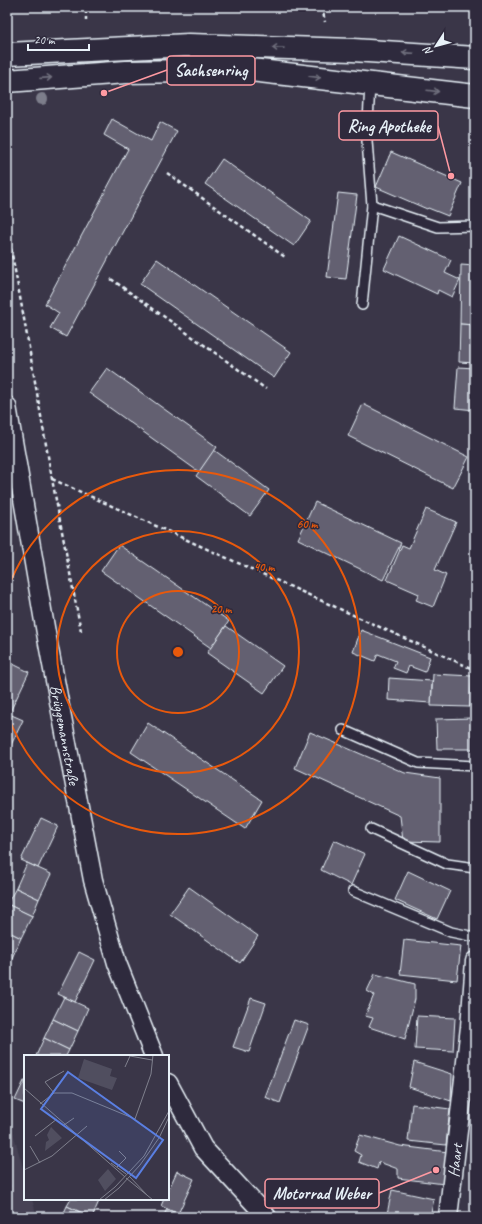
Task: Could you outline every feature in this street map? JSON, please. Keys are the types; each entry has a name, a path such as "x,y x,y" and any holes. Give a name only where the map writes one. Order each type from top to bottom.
{"main road":[{"path":"7,54 189,46 353,50 475,58"},
{"path":"7,81 126,72 251,70 475,96"}],"street":[{"name":"Brüggemannstraße","path":"7,406 48,649 93,880 117,963 154,1055"},
{"name":"Haart","path":"448,1217 473,1028 475,961"},
{"path":"169,1086 204,1148 267,1217"}],"lane":[{"path":"362,305 372,205 367,141 370,84"},
{"path":"372,205 438,227 475,226"},
{"path":"343,730 418,763 475,766"},
{"path":"371,829 447,864 475,868"},
{"path":"353,891 451,932 475,937"}],"path":[{"path":"86,7 86,22"},
{"path":"322,7 325,22"},
{"path":"167,173 285,257"},
{"path":"7,228 52,480 81,631"},
{"path":"110,279 266,389"},
{"path":"52,480 475,670"}],"shaded area":[{"path":"7,1111 24,1171 24,1200 32,1200 37,1217 7,1217"}],"building":[{"path":"112,119 151,141 160,122 177,131 66,337 50,328 59,313 45,304 128,149 104,135"},
{"path":"391,152 462,183 448,216 428,208 427,209 376,187"},
{"path":"222,159 311,221 294,246 205,184"},
{"path":"338,193 357,195 346,279 327,277"},
{"path":"399,236 451,260 445,273 460,280 452,297 438,290 437,294 384,269"},
{"path":"157,259 291,352 274,378 140,284"},
{"path":"461,265 475,266 475,325 460,324"},
{"path":"460,324 475,325 475,363 459,362"},
{"path":"458,367 475,368 475,410 455,408"},
{"path":"107,368 217,447 199,472 89,393"},
{"path":"363,404 469,457 453,488 348,436"},
{"path":"214,450 269,490 250,516 196,476"},
{"path":"315,502 401,543 383,580 298,539"},
{"path":"426,509 456,522 435,570 446,575 433,607 416,600 419,594 387,580 402,545 409,548"},
{"path":"119,545 229,621 211,648 101,571"},
{"path":"226,626 283,666 264,693 207,653"},
{"path":"361,630 430,657 425,672 409,666 406,673 393,668 396,661 378,654 375,661 353,652"},
{"path":"13,664 29,672 9,714 7,713 7,676"},
{"path":"433,674 472,676 470,707 431,706"},
{"path":"389,678 432,681 431,703 388,700"},
{"path":"7,713 23,720 11,745 7,743"},
{"path":"472,718 473,749 437,749 436,719"},
{"path":"148,723 262,800 245,829 131,752"},
{"path":"310,732 405,773 440,778 440,842 403,841 400,816 295,768"},
{"path":"7,743 11,745 7,753"},
{"path":"41,818 58,826 38,868 21,860"},
{"path":"334,840 365,854 351,885 321,870"},
{"path":"27,863 51,874 39,899 16,888"},
{"path":"408,871 450,891 437,919 395,900"},
{"path":"189,887 258,936 240,963 170,914"},
{"path":"16,888 39,899 32,916 7,904"},
{"path":"7,904 32,916 21,938 7,931"},
{"path":"7,931 21,938 12,958 7,956"},
{"path":"404,940 461,946 457,980 400,974"},
{"path":"79,952 95,960 75,1002 58,994"},
{"path":"7,956 12,958 7,968"},
{"path":"375,974 415,984 415,999 405,1039 369,1027 373,1018 365,1016 374,995 367,991"},
{"path":"64,997 88,1008 78,1031 53,1019"},
{"path":"251,998 266,1003 249,1052 233,1047"},
{"path":"417,1016 455,1018 453,1051 415,1049"},
{"path":"53,1019 78,1031 69,1050 44,1038"},
{"path":"294,1020 309,1025 280,1103 265,1097"},
{"path":"44,1038 69,1050 66,1055 36,1055"},
{"path":"414,1062 452,1074 451,1101 409,1087"},
{"path":"24,1081 24,1104 15,1100"},
{"path":"412,1104 450,1109 446,1145 408,1141"},
{"path":"360,1135 400,1146 448,1152 444,1184 398,1178 398,1169 379,1162 377,1169 359,1162 361,1155 354,1151"},
{"path":"177,1171 194,1179 178,1214 161,1206 164,1200 169,1200 169,1189"},
{"path":"7,1183 10,1185 7,1201"},
{"path":"475,1184 475,1217 471,1217"},
{"path":"392,1190 434,1199 430,1217 402,1217 387,1214"},
{"path":"70,1200 100,1200 92,1217 67,1206"},
{"path":"67,1206 90,1217 62,1217"},
{"path":"167,1209 178,1214 184,1217 163,1217"}],"place":[{"name":"Sachsenring","path":"104,93"},
{"name":"Ring Apotheke","path":"451,176"},
{"name":"Motorrad Weber","path":"436,1170"}]}
